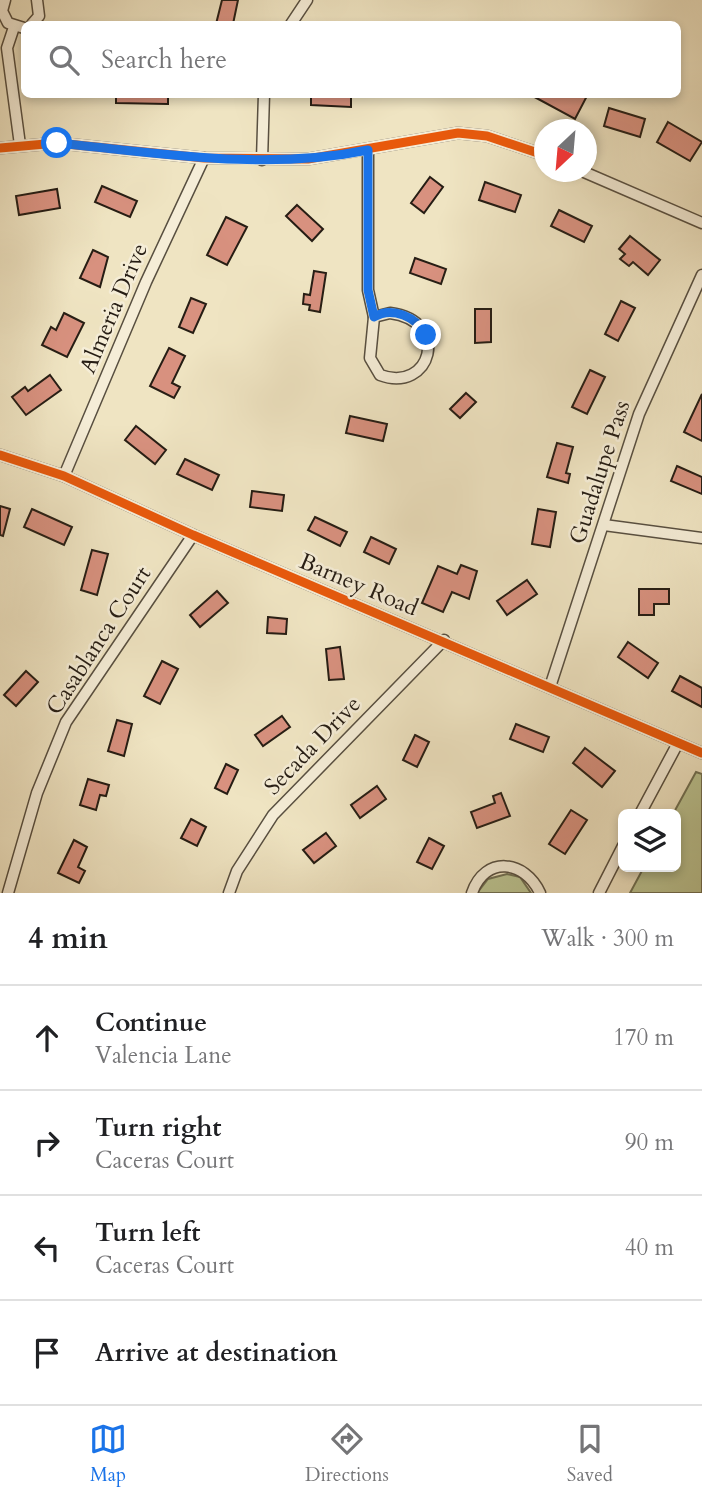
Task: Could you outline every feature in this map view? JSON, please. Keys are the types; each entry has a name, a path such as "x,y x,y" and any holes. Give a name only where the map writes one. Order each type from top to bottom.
{"street":[{"path":"5,0 4,18 19,28 7,48 20,145"},
{"path":"35,21 39,16 37,0"},
{"path":"293,21 307,0"},
{"path":"262,160 264,98"},
{"path":"0,148 57,143 204,158 308,159 458,133 487,136 534,152"},
{"path":"368,150 368,290 374,317 369,350 372,366 380,375 394,379 415,373 427,356 428,341 423,328 405,316 382,313 374,317"},
{"name":"Almeria Drive","path":"64,476 146,282 204,158"},
{"path":"597,178 702,223"},
{"name":"Guadalupe Pass","path":"550,687 639,414 702,275"},
{"name":"Barney Road","path":"0,455 64,476 193,535 444,640 702,753"},
{"path":"604,525 702,538"},
{"name":"Casablanca Court","path":"8,893 37,793 66,722 193,535"},
{"name":"Secada Drive","path":"229,893 237,871 274,815 444,640"},
{"path":"643,809 678,743"},
{"path":"599,893 618,856"},
{"path":"472,893 486,871 504,864 519,868 530,877 540,893"}],"green space":[{"path":"696,772 702,774 702,893 630,893 641,872 681,872 681,809 676,809"},
{"path":"507,874 520,877 531,893 477,893 488,879"}],"building":[{"path":"222,0 238,0 234,21 217,21"},
{"path":"116,98 168,98 168,104 116,103"},
{"path":"311,98 351,98 351,107 311,105"},
{"path":"536,98 586,98 575,119"},
{"path":"609,108 645,119 640,137 604,126"},
{"path":"668,122 702,142 690,161 657,142"},
{"path":"430,177 443,187 424,213 411,203"},
{"path":"485,182 521,195 515,212 479,200"},
{"path":"102,186 137,201 130,217 95,202"},
{"path":"57,189 60,208 19,215 16,196"},
{"path":"297,205 323,229 312,241 286,216"},
{"path":"559,210 592,226 584,242 551,226"},
{"path":"226,217 247,227 227,265 207,255"},
{"path":"630,236 660,260 648,275 633,262 629,266 620,259 625,254 619,249"},
{"path":"93,250 108,257 100,287 80,278"},
{"path":"415,258 446,269 441,284 410,273"},
{"path":"314,271 326,273 320,312 309,310 310,305 303,304 304,294 310,295"},
{"path":"191,298 206,304 193,333 179,327"},
{"path":"621,301 635,308 618,341 605,334"},
{"path":"475,309 491,309 491,342 475,343"},
{"path":"64,313 84,323 67,357 42,345 51,327 56,330"},
{"path":"169,348 185,356 172,383 180,387 174,398 150,386"},
{"path":"590,370 605,377 587,414 572,407"},
{"path":"50,375 61,390 26,415 12,397 25,387 28,391"},
{"path":"466,393 476,402 460,418 450,409"},
{"path":"702,394 702,441 684,432"},
{"path":"350,416 387,424 383,441 346,433"},
{"path":"136,426 166,450 155,464 125,440"},
{"path":"557,443 573,447 566,473 570,474 568,483 547,477"},
{"path":"185,459 219,475 212,490 177,474"},
{"path":"677,466 702,477 702,494 671,481"},
{"path":"252,491 284,495 282,511 250,507"},
{"path":"0,506 10,509 3,536 0,535"},
{"path":"32,509 72,527 64,545 24,527"},
{"path":"538,509 556,512 550,547 532,544"},
{"path":"315,517 347,532 340,546 308,530"},
{"path":"371,537 396,549 389,564 364,552"},
{"path":"92,550 108,554 97,595 81,590"},
{"path":"461,565 477,571 469,599 452,592 443,612 422,603 438,566 457,574"},
{"path":"527,580 537,594 507,615 497,601"},
{"path":"639,589 669,589 669,604 654,604 654,615 639,615"},
{"path":"217,591 228,603 200,627 190,615"},
{"path":"268,617 287,619 286,634 267,633"},
{"path":"628,642 658,663 648,678 618,657"},
{"path":"340,647 344,679 329,680 326,649"},
{"path":"162,661 178,669 160,704 144,696"},
{"path":"26,671 38,682 16,706 4,695"},
{"path":"680,676 702,688 702,707 672,691"},
{"path":"282,716 290,727 263,746 255,735"},
{"path":"117,720 132,724 124,756 108,751"},
{"path":"516,724 549,737 543,752 510,739"},
{"path":"415,735 429,742 417,767 403,760"},
{"path":"585,748 615,771 602,787 573,763"},
{"path":"226,764 238,770 227,794 215,788"},
{"path":"88,779 109,785 106,796 100,795 96,810 80,805"},
{"path":"377,786 386,799 360,818 351,805"},
{"path":"501,793 510,816 477,828 471,812 495,803 493,796"},
{"path":"571,810 587,820 565,854 549,844"},
{"path":"191,819 206,827 197,846 181,838"},
{"path":"326,833 336,846 314,863 303,850"},
{"path":"429,838 444,846 432,869 417,862"},
{"path":"74,840 87,847 78,867 85,871 79,883 58,873"}],"cycle path":[{"path":"0,148 57,143 204,158 308,159 458,133 487,136 534,152"},
{"path":"0,455 64,476 193,535 702,753"}],"route":[{"path":"57,143 204,158 262,160 308,159 368,150 368,290 371,312 374,317 377,314 390,313 412,318 423,328 426,335"}]}
